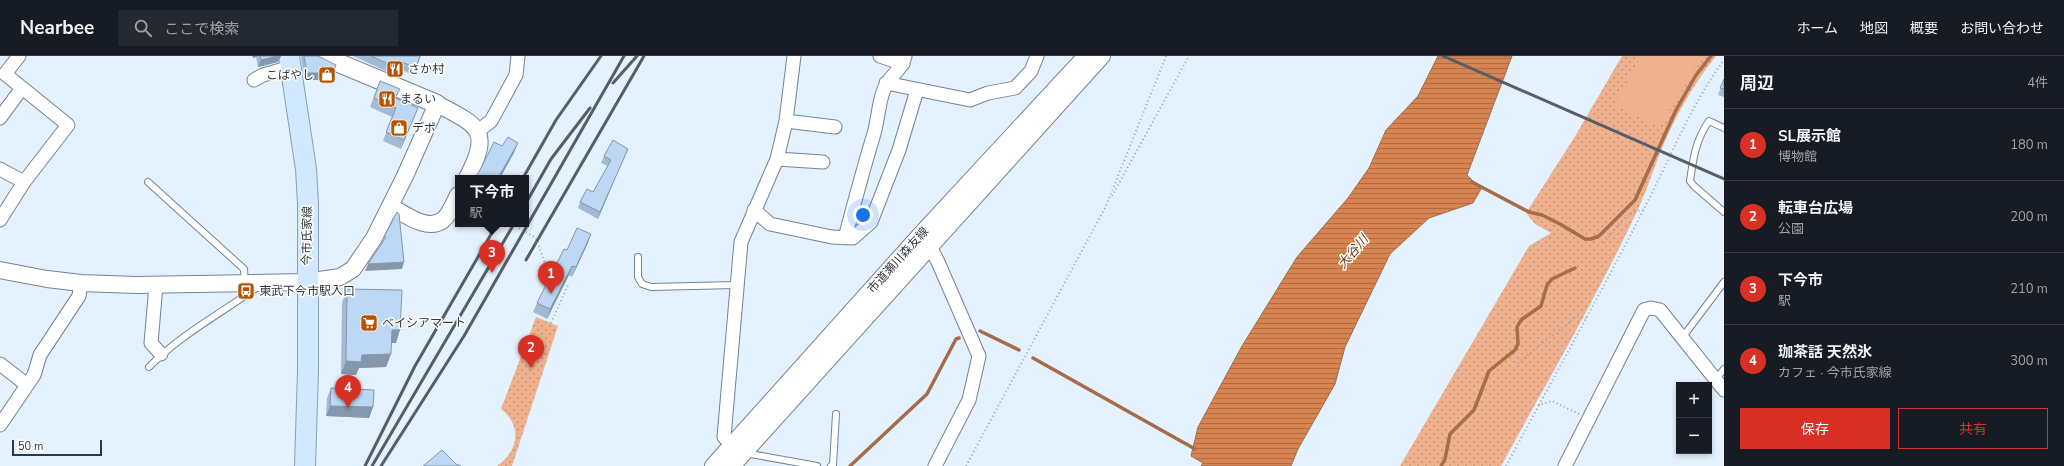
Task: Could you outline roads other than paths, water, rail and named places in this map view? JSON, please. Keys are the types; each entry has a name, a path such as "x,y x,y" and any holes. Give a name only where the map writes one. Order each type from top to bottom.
{"main road":[{"path":"332,58 436,104"},
{"name":"今市氏家線","path":"290,61 306,176 308,204 306,282 308,370 305,466"}],"street":[{"path":"0,220 24,182 68,125 5,74 19,56"},
{"path":"478,131 492,121 516,75 518,56"},
{"path":"738,449 724,436 736,285 741,242 776,159 786,121 794,56"},
{"path":"845,238 863,168 874,136 886,83 904,60 880,56"},
{"path":"886,83 970,100 988,93 1015,88 1031,70 1037,56"},
{"name":"市道瀬川森友線","path":"713,466 738,449 926,239 1086,56"},
{"name":"市道瀬川森友線","path":"926,239 1102,56"},
{"path":"254,80 290,61"},
{"path":"0,118 22,88"},
{"path":"754,210 770,224 832,237 853,238 871,222 899,150 917,90"},
{"path":"0,270 47,279 81,283 156,285 306,282 334,279 353,269 374,238 436,104 469,121 478,131 481,144 468,175"},
{"path":"786,121 835,127"},
{"path":"776,159 823,162"},
{"path":"0,169 24,182"},
{"path":"390,206 428,224 436,223 444,219 455,201"},
{"path":"926,239 979,356 969,400 935,466"},
{"path":"0,425 34,375 40,355 79,296 81,283"},
{"path":"156,285 151,343 162,354"},
{"path":"1565,466 1644,310 1651,308 1660,310 1682,338 1720,374 1724,390"},
{"path":"0,364 27,385"},
{"name":"市道瀬川森友線","path":"732,466 738,449"}],"lane":[{"path":"1724,128 1709,121 1700,133 1690,181 1724,212"},
{"path":"148,182 244,269 245,283"},
{"path":"638,257 638,278 642,284 651,287 736,285"},
{"path":"149,367 162,354 195,328 235,304 265,282"},
{"path":"1682,338 1724,282"},
{"path":"831,466 836,414"},
{"path":"738,449 817,466"}],"water":[{"name":"大谷川","path":"1438,56 1512,56 1467,175 1481,189 1473,203 1429,218 1390,254 1345,347 1335,384 1298,449 1291,466 1201,466 1203,463 1191,456 1198,427 1242,346 1297,257 1348,198 1369,168 1386,130 1418,96"}],"waterway":[{"path":"1472,182 1529,212 1542,215 1560,224 1585,239 1591,239 1599,236 1635,200 1676,110 1696,75 1711,56"},
{"path":"1441,466 1445,459 1450,434 1474,410 1489,371 1515,350 1518,344 1517,327 1521,320 1541,306 1547,285 1552,279 1575,268"},
{"path":"980,331 1019,350"},
{"path":"850,466 927,394 956,339 959,338"},
{"path":"1033,358 1195,449"}],"railway":[{"path":"525,175 556,120 601,56"},
{"path":"529,222 624,56"},
{"path":"613,83 637,56"},
{"path":"526,260 644,56"},
{"path":"1443,56 1724,179"},
{"path":"529,198 551,159 590,108"},
{"path":"365,466 415,366 495,227"},
{"path":"372,466 512,227"},
{"path":"381,466 464,336 526,227"}],"place":[{"name":"さか村","path":"395,69"},
{"name":"こばやし","path":"327,75"},
{"name":"まるい","path":"387,99"},
{"name":"デポ","path":"399,128"},
{"name":"下今市","path":"492,273"},
{"name":"東武下今市駅入口","path":"246,291"},
{"name":"SL展示館","path":"551,294"},
{"name":"ベイシアマート","path":"369,323"},
{"name":"転車台広場","path":"531,368"},
{"name":"珈茶話 天然氷","path":"348,408"}]}
